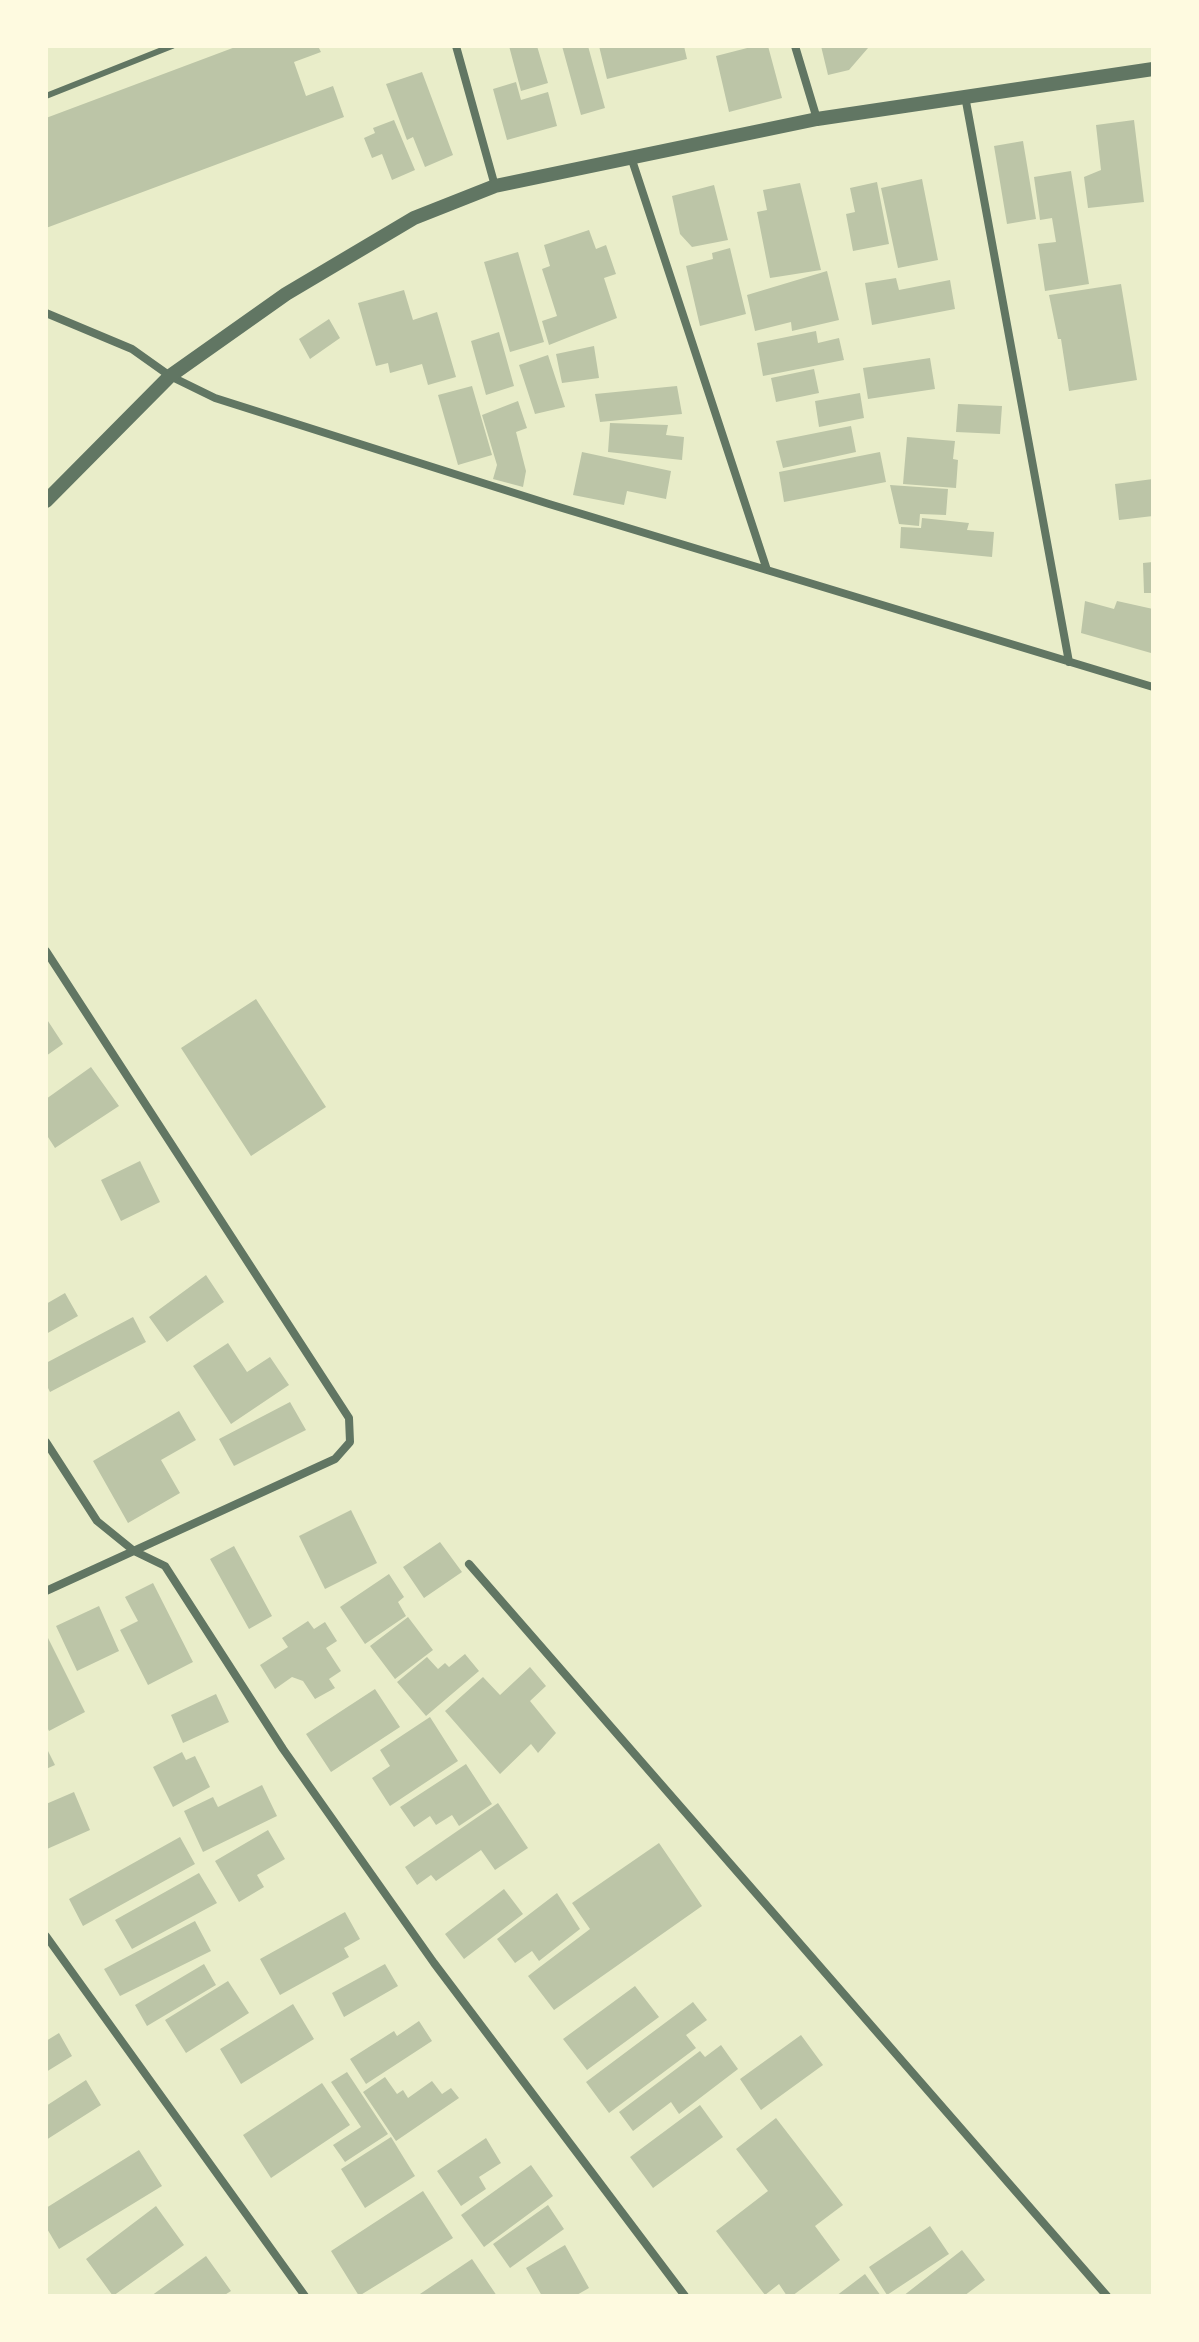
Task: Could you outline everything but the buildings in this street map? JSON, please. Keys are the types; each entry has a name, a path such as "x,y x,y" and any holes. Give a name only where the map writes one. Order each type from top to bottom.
{"street":[{"path":"456,46 495,186"},
{"path":"795,46 817,119"},
{"path":"46,501 170,376 286,294 355,250 414,218 495,186 817,119 1153,69"},
{"path":"965,96 1069,662"},
{"path":"631,156 767,570"},
{"path":"46,313 132,349 170,376 215,398 1153,687"},
{"path":"46,951 349,1418 350,1442 335,1459 46,1591"},
{"path":"46,1442 97,1521 134,1551 165,1566 283,1749 425,1950 685,2296"},
{"path":"469,1564 1107,2296"},
{"path":"46,1936 305,2296"}],"lane":[{"path":"46,96 172,46"}]}
